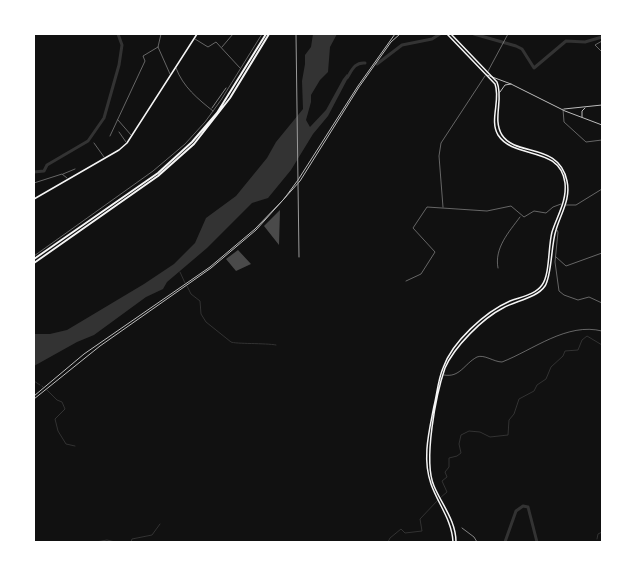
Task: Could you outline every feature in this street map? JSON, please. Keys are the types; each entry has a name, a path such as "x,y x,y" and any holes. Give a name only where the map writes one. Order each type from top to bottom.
{"highway":[{"path":"34,259 158,172 192,142 217,113 266,34"},
{"path":"34,263 158,176 194,144 230,98 269,34"}],"main road":[{"path":"34,199 104,159 127,144 197,34"},
{"path":"447,34 487,73 494,77 498,84 499,92 496,122 503,137 509,142 545,154 560,165 566,175 568,187 566,205 556,229 546,284 532,295 499,308"},
{"path":"451,34 487,73 496,87 496,131 505,142 547,158 562,172 565,184 563,204 550,238 545,277 541,286 531,293 499,308 486,316 453,350 447,359 442,375 426,456 428,473 436,497 439,499 453,524 454,542"},
{"path":"439,499 431,478 429,456 442,375"}],"street":[{"path":"161,34 158,47 171,75"},
{"path":"222,48 233,34"},
{"path":"34,256 166,162 198,131 213,112 262,34"},
{"path":"34,397 84,354 210,267 255,229 284,199 298,180 358,86 395,34"},
{"path":"34,397 100,346 211,268 239,246 265,221 300,181 363,81 391,42 400,34"},
{"path":"443,209 439,156 441,143 487,73 502,42 508,34"},
{"path":"194,39 208,47 216,42 241,68"},
{"path":"602,42 596,45 602,52"},
{"path":"110,136 145,61 143,56 158,47"},
{"path":"176,67 180,79 192,93 213,112"},
{"path":"494,77 583,118 602,125"},
{"path":"499,92 505,85 511,84"},
{"path":"563,109 585,108 602,105"},
{"path":"583,118 582,111 585,108"},
{"path":"563,109 564,122 579,137 586,142 602,140"},
{"path":"118,119 132,137"},
{"path":"119,132 127,144"},
{"path":"94,143 104,159"},
{"path":"34,183 76,169"},
{"path":"63,174 68,179"},
{"path":"406,281 421,274 435,252 413,228 427,207 487,211 511,206 524,217 536,211 546,213 553,207 563,204 576,205 602,189"},
{"path":"498,268 496,256 504,238 521,215"},
{"path":"556,229 558,232 555,256 559,291 578,300 588,297 602,303"},
{"path":"555,256 566,266 602,253"},
{"path":"442,375 452,376 457,374 479,357 496,362 504,362 565,333 593,330 602,331"}],"path":[{"path":"211,110 227,86"},
{"path":"462,528 474,537 477,542"}],"shaded area":[{"path":"313,34 337,34 330,47 328,72 320,80 311,95 311,102 306,120 310,127 326,110 343,79 347,74 349,76 328,116 313,134 291,170 268,198 252,203 207,248 167,282 163,289 146,297 94,335 77,342 34,366 34,334 50,334 67,330 144,284 174,264 195,243 206,218 236,196 267,158 276,142 303,109 302,81 305,55 311,47"}],"building":[{"path":"280,210 279,245 264,226"},
{"path":"238,250 251,264 236,271 226,259"}],"waterway":[{"path":"34,172 44,171 47,165 88,141 104,118 119,65 122,45 118,34"},
{"path":"377,64 402,45 432,39 440,34"},
{"path":"474,34 522,49 534,68 566,41 585,42 602,37"},
{"path":"347,78 356,65 365,63"},
{"path":"180,272 185,283"},
{"path":"187,286 191,294 200,301 201,314 206,322 231,342 276,345"},
{"path":"440,498 447,492 442,481 447,477 445,472 449,467 449,458 457,456 461,453 459,444 461,435 469,431 480,432 490,437 508,435 509,420 514,414 519,399 534,391 537,385 546,379 551,367 563,356 565,351 578,350 582,340 587,336 602,345"},
{"path":"34,381 40,385"},
{"path":"47,390 57,400 62,402 65,409 55,419 58,431 66,444 75,446"},
{"path":"388,542 390,538 401,529 405,533 422,531 420,519 438,500"},
{"path":"505,542 516,511 523,506 528,507 537,542"},
{"path":"131,542 132,539 152,535 160,524"},
{"path":"597,539 598,534 602,532"},
{"path":"96,542 107,540 115,542"}],"railway":[{"path":"296,34 299,257"}]}
